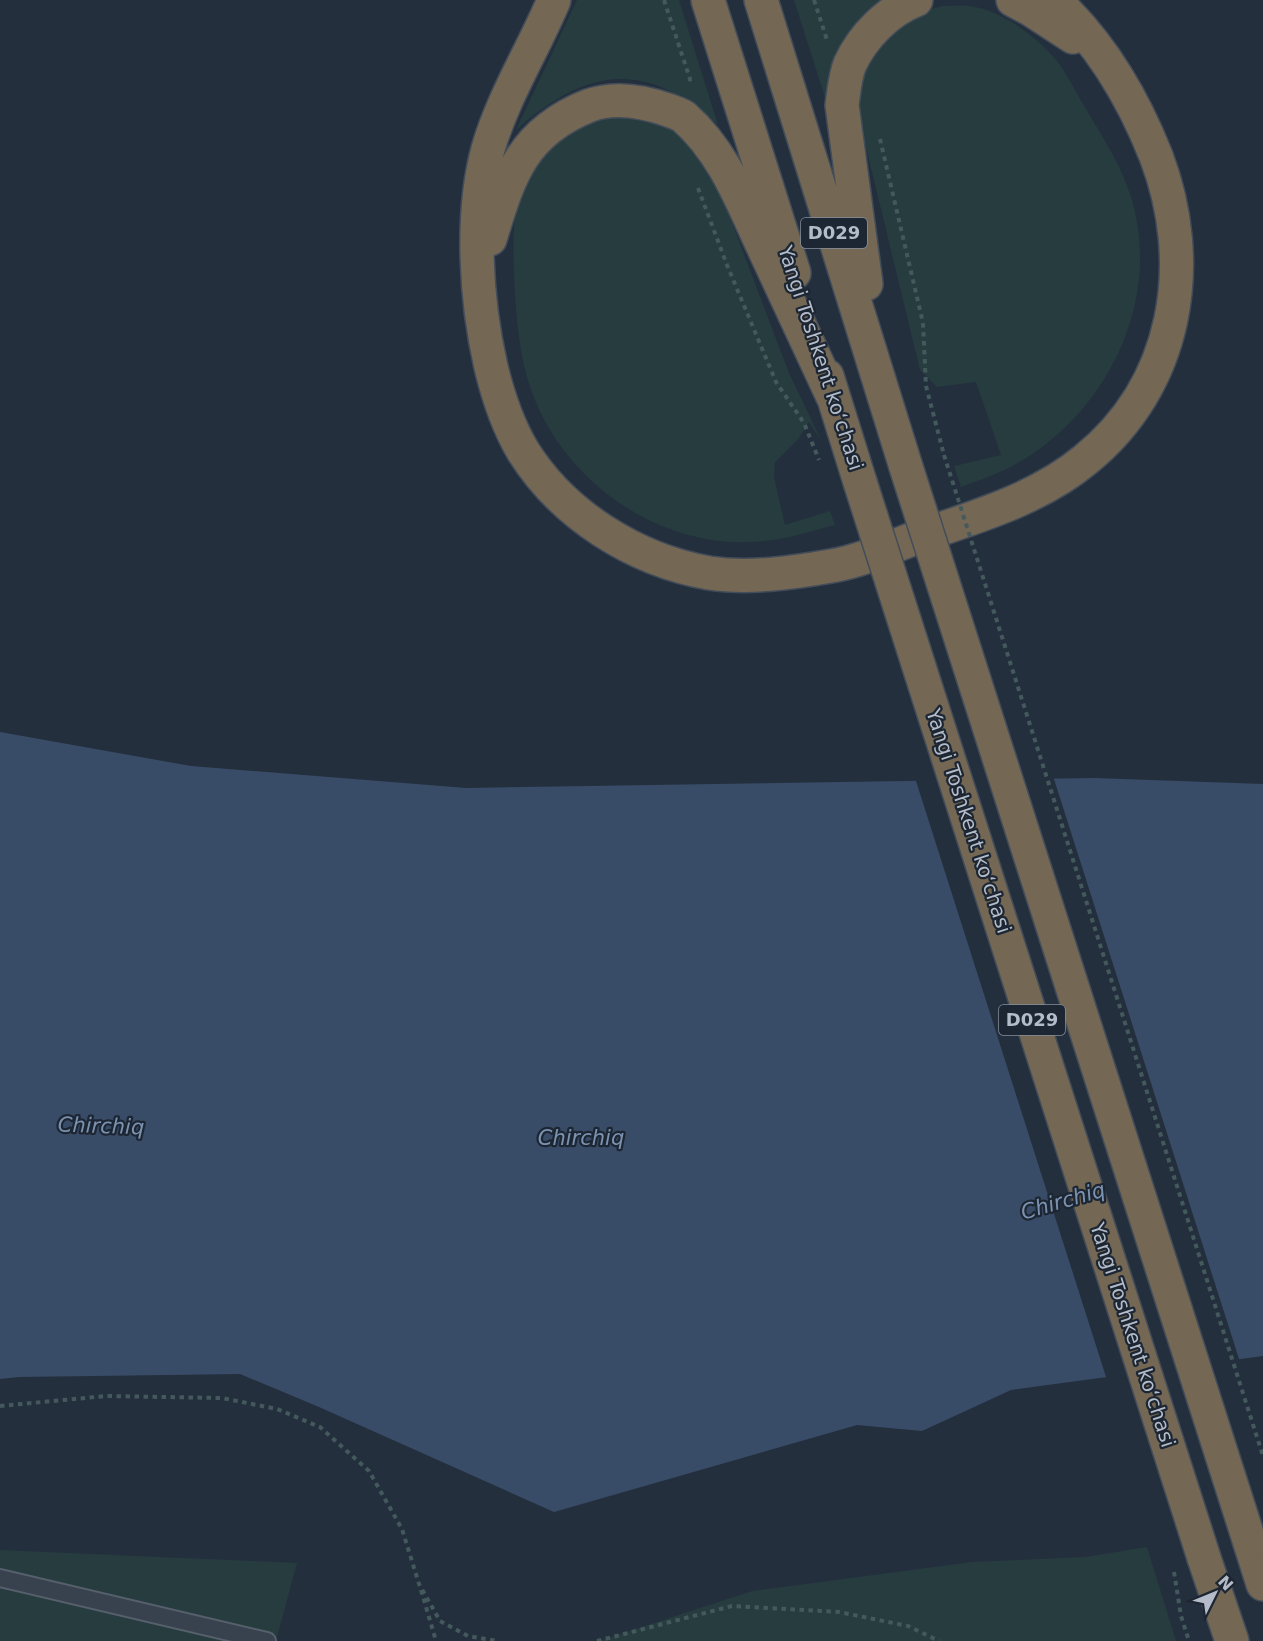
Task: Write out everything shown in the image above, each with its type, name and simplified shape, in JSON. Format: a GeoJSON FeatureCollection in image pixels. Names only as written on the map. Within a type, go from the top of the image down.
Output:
{"type":"FeatureCollection","features":[{"type":"Feature","properties":{"kind":"highway"},"geometry":{"type":"LineString","coordinates":[[554,0],[505,105],[488,150],[481,190],[478,275],[481,312],[495,382],[506,416],[523,450],[545,480],[572,508],[604,531],[636,551],[673,565],[702,571],[754,575],[795,572],[837,565],[992,511],[1056,480],[1084,461],[1108,439],[1135,405],[1154,372],[1167,338],[1174,303],[1177,267],[1176,232],[1160,168],[1149,138],[1121,83],[1072,17],[1054,0]]}},
{"type":"Feature","properties":{"kind":"highway","name":"Yangi Toshkent ko‘chasi"},"geometry":{"type":"LineString","coordinates":[[708,0],[860,482],[1232,1641]]}},
{"type":"Feature","properties":{"kind":"highway","name":"D029"},"geometry":{"type":"LineString","coordinates":[[761,0],[906,467],[1263,1584]]}},
{"type":"Feature","properties":{"kind":"highway"},"geometry":{"type":"LineString","coordinates":[[879,378],[842,105],[849,65],[859,48],[888,16],[916,0]]}},
{"type":"Feature","properties":{"kind":"highway"},"geometry":{"type":"LineString","coordinates":[[1013,0],[1104,58]]}},
{"type":"Feature","properties":{"kind":"highway"},"geometry":{"type":"LineString","coordinates":[[478,275],[511,176],[535,140],[553,124],[573,112],[596,103],[618,100],[660,107],[682,116],[720,158],[833,397]]}},
{"type":"Feature","properties":{"kind":"lane"},"geometry":{"type":"LineString","coordinates":[[0,1578],[267,1641]]}},
{"type":"Feature","properties":{"kind":"path"},"geometry":{"type":"LineString","coordinates":[[664,0],[690,79],[688,90]]}},
{"type":"Feature","properties":{"kind":"path"},"geometry":{"type":"LineString","coordinates":[[814,0],[828,44]]}},
{"type":"Feature","properties":{"kind":"path"},"geometry":{"type":"LineString","coordinates":[[878,130],[923,323],[926,386],[944,455],[1263,1456]]}},
{"type":"Feature","properties":{"kind":"path"},"geometry":{"type":"LineString","coordinates":[[695,179],[727,265],[776,382],[804,423],[819,462]]}},
{"type":"Feature","properties":{"kind":"path"},"geometry":{"type":"LineString","coordinates":[[0,1406],[106,1396],[222,1398],[278,1409],[320,1427],[369,1471],[402,1529],[436,1641]]}},
{"type":"Feature","properties":{"kind":"path"},"geometry":{"type":"LineString","coordinates":[[1174,1568],[1181,1616],[1189,1641]]}},
{"type":"Feature","properties":{"kind":"path"},"geometry":{"type":"LineString","coordinates":[[419,1584],[440,1621],[468,1636],[497,1641]]}},
{"type":"Feature","properties":{"kind":"path"},"geometry":{"type":"LineString","coordinates":[[597,1641],[732,1606],[839,1612],[908,1626],[939,1641]]}},
{"type":"Feature","properties":{"kind":"green space"},"geometry":{"type":"Polygon","coordinates":[[[577,0],[679,0],[718,125],[668,90],[640,81],[620,79],[583,86],[548,105],[516,130],[577,0]]]}},
{"type":"Feature","properties":{"kind":"green space"},"geometry":{"type":"Polygon","coordinates":[[[794,0],[881,0],[852,30],[828,107],[794,0]]]}},
{"type":"Feature","properties":{"kind":"green space"},"geometry":{"type":"Polygon","coordinates":[[[943,6],[970,6],[995,13],[1029,34],[1057,61],[1116,161],[1131,197],[1139,235],[1139,273],[1133,311],[1121,347],[1104,380],[1081,411],[1054,438],[1016,464],[961,487],[954,466],[1001,455],[976,382],[937,387],[920,370],[864,139],[859,100],[867,65],[887,34],[919,12],[943,6]]]}},
{"type":"Feature","properties":{"kind":"green space"},"geometry":{"type":"Polygon","coordinates":[[[620,113],[661,122],[675,129],[700,159],[725,204],[789,373],[822,442],[809,422],[799,438],[775,462],[774,477],[785,525],[830,511],[835,525],[791,537],[764,541],[728,542],[692,536],[658,524],[627,508],[598,486],[572,461],[551,432],[535,400],[525,370],[519,339],[514,261],[517,205],[526,178],[536,162],[569,128],[581,122],[620,113]]]}},
{"type":"Feature","properties":{"kind":"green space"},"geometry":{"type":"Polygon","coordinates":[[[1147,1547],[1176,1641],[599,1641],[752,1591],[972,1562],[1085,1557],[1147,1547]]]}},
{"type":"Feature","properties":{"kind":"green space"},"geometry":{"type":"Polygon","coordinates":[[[0,1550],[297,1563],[276,1641],[0,1641],[0,1550]]]}},
{"type":"Feature","properties":{"kind":"water","name":"Chirchiq"},"geometry":{"type":"Polygon","coordinates":[[[0,732],[191,766],[466,788],[1094,778],[1263,784],[1263,1356],[1011,1390],[922,1431],[857,1425],[554,1512],[240,1374],[0,1379],[0,732]]]}},
{"type":"Feature","properties":{"kind":"pier"},"geometry":{"type":"Polygon","coordinates":[[[1053,776],[1240,1362],[1107,1380],[915,778],[1053,776]]]}}]}
